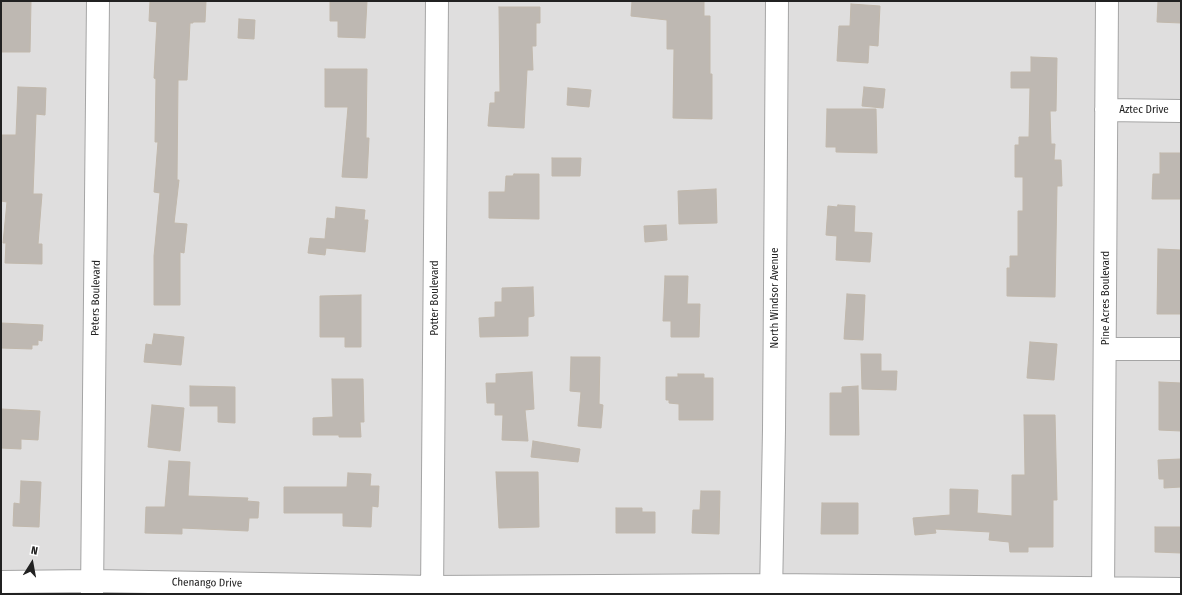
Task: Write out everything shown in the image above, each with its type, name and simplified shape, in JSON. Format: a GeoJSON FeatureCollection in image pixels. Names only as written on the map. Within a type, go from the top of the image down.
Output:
{"type":"FeatureCollection","features":[{"type":"Feature","properties":{"kind":"street","name":"Peters Boulevard"},"geometry":{"type":"LineString","coordinates":[[92,588],[98,1]]}},
{"type":"Feature","properties":{"kind":"street","name":"Potter Boulevard"},"geometry":{"type":"LineString","coordinates":[[432,591],[437,1]]}},
{"type":"Feature","properties":{"kind":"street","name":"North Windsor Avenue"},"geometry":{"type":"LineString","coordinates":[[771,590],[774,430],[777,1]]}},
{"type":"Feature","properties":{"kind":"street","name":"Pine Acres Boulevard"},"geometry":{"type":"LineString","coordinates":[[1103,591],[1106,349],[1107,1]]}},
{"type":"Feature","properties":{"kind":"street","name":"Aztec Drive"},"geometry":{"type":"LineString","coordinates":[[1106,110],[1181,111]]}},
{"type":"Feature","properties":{"kind":"street"},"geometry":{"type":"LineString","coordinates":[[1106,349],[1181,349]]}},
{"type":"Feature","properties":{"kind":"street","name":"Chenango Drive"},"geometry":{"type":"LineString","coordinates":[[1,582],[92,588],[432,591],[1103,591],[1181,589]]}},
{"type":"Feature","properties":{"kind":"shaded area"},"geometry":{"type":"Polygon","coordinates":[[[1,1],[1181,1],[1181,594],[1,594],[1,1]]]}},
{"type":"Feature","properties":{"kind":"building"},"geometry":{"type":"Polygon","coordinates":[[[2,1],[31,1],[30,52],[2,52],[2,1]]]}},
{"type":"Feature","properties":{"kind":"building"},"geometry":{"type":"Polygon","coordinates":[[[150,1],[206,1],[205,22],[190,23],[187,80],[178,80],[177,180],[179,180],[174,223],[187,224],[184,253],[180,252],[180,305],[154,305],[154,256],[160,193],[154,192],[158,142],[155,142],[156,79],[154,78],[157,22],[149,21],[150,1]]]}},
{"type":"Feature","properties":{"kind":"building"},"geometry":{"type":"Polygon","coordinates":[[[330,1],[367,1],[365,38],[338,37],[338,21],[330,21],[330,1]]]}},
{"type":"Feature","properties":{"kind":"building"},"geometry":{"type":"Polygon","coordinates":[[[632,1],[704,1],[704,16],[710,16],[712,119],[673,118],[674,49],[667,49],[667,20],[631,16],[632,1]]]}},
{"type":"Feature","properties":{"kind":"building"},"geometry":{"type":"Polygon","coordinates":[[[1158,1],[1181,2],[1181,23],[1157,22],[1158,1]]]}},
{"type":"Feature","properties":{"kind":"building"},"geometry":{"type":"Polygon","coordinates":[[[851,4],[880,6],[878,46],[869,45],[868,63],[837,61],[839,26],[850,26],[851,4]]]}},
{"type":"Feature","properties":{"kind":"building"},"geometry":{"type":"Polygon","coordinates":[[[499,7],[540,7],[540,23],[536,23],[536,46],[532,46],[533,70],[527,70],[524,128],[488,126],[490,103],[495,103],[495,92],[500,92],[499,7]]]}},
{"type":"Feature","properties":{"kind":"building"},"geometry":{"type":"Polygon","coordinates":[[[239,19],[255,20],[254,39],[238,38],[239,19]]]}},
{"type":"Feature","properties":{"kind":"building"},"geometry":{"type":"Polygon","coordinates":[[[1031,57],[1057,58],[1056,111],[1050,111],[1051,144],[1055,144],[1054,160],[1061,160],[1062,186],[1057,186],[1055,297],[1007,296],[1007,268],[1010,268],[1010,256],[1018,256],[1018,211],[1023,211],[1023,177],[1015,177],[1015,145],[1019,145],[1019,137],[1029,137],[1030,88],[1011,88],[1011,72],[1031,72],[1031,57]]]}},
{"type":"Feature","properties":{"kind":"building"},"geometry":{"type":"Polygon","coordinates":[[[325,69],[367,69],[366,138],[369,138],[367,178],[342,177],[348,107],[325,107],[325,69]]]}},
{"type":"Feature","properties":{"kind":"building"},"geometry":{"type":"Polygon","coordinates":[[[18,87],[46,88],[45,115],[36,114],[33,194],[42,194],[38,244],[42,244],[42,264],[5,263],[6,243],[3,243],[7,202],[1,201],[2,135],[16,135],[18,87]]]}},
{"type":"Feature","properties":{"kind":"building"},"geometry":{"type":"Polygon","coordinates":[[[864,87],[885,89],[883,108],[862,106],[864,87]]]}},
{"type":"Feature","properties":{"kind":"building"},"geometry":{"type":"Polygon","coordinates":[[[568,88],[591,90],[589,107],[567,105],[568,88]]]}},
{"type":"Feature","properties":{"kind":"building"},"geometry":{"type":"Polygon","coordinates":[[[827,109],[876,109],[877,153],[836,152],[836,147],[826,147],[827,109]]]}},
{"type":"Feature","properties":{"kind":"building"},"geometry":{"type":"Polygon","coordinates":[[[1160,153],[1181,153],[1181,199],[1152,199],[1153,174],[1160,174],[1160,153]]]}},
{"type":"Feature","properties":{"kind":"building"},"geometry":{"type":"Polygon","coordinates":[[[552,158],[581,158],[580,176],[552,176],[552,158]]]}},
{"type":"Feature","properties":{"kind":"building"},"geometry":{"type":"Polygon","coordinates":[[[514,174],[539,174],[539,219],[489,218],[489,192],[505,192],[506,176],[513,176],[514,174]]]}},
{"type":"Feature","properties":{"kind":"building"},"geometry":{"type":"Polygon","coordinates":[[[716,189],[717,223],[679,224],[678,191],[716,189]]]}},
{"type":"Feature","properties":{"kind":"building"},"geometry":{"type":"Polygon","coordinates":[[[838,205],[855,206],[854,232],[872,233],[870,262],[836,260],[837,236],[826,235],[828,206],[837,207],[838,205]]]}},
{"type":"Feature","properties":{"kind":"building"},"geometry":{"type":"Polygon","coordinates":[[[336,207],[365,210],[364,220],[368,220],[365,252],[326,248],[325,255],[308,253],[310,238],[325,239],[327,218],[335,219],[336,207]]]}},
{"type":"Feature","properties":{"kind":"building"},"geometry":{"type":"Polygon","coordinates":[[[666,225],[667,240],[645,242],[644,226],[666,225]]]}},
{"type":"Feature","properties":{"kind":"building"},"geometry":{"type":"Polygon","coordinates":[[[1158,249],[1181,250],[1181,314],[1157,314],[1158,249]]]}},
{"type":"Feature","properties":{"kind":"building"},"geometry":{"type":"Polygon","coordinates":[[[665,276],[688,276],[687,304],[700,304],[699,337],[671,337],[671,321],[663,321],[665,276]]]}},
{"type":"Feature","properties":{"kind":"building"},"geometry":{"type":"Polygon","coordinates":[[[533,287],[534,316],[528,317],[528,336],[480,337],[479,318],[495,317],[495,302],[502,302],[502,288],[533,287]]]}},
{"type":"Feature","properties":{"kind":"building"},"geometry":{"type":"Polygon","coordinates":[[[847,294],[865,295],[863,340],[844,339],[847,294]]]}},
{"type":"Feature","properties":{"kind":"building"},"geometry":{"type":"Polygon","coordinates":[[[361,295],[361,347],[345,347],[345,337],[320,337],[320,296],[361,295]]]}},
{"type":"Feature","properties":{"kind":"building"},"geometry":{"type":"Polygon","coordinates":[[[1,323],[43,325],[42,341],[38,340],[38,345],[32,345],[32,349],[1,348],[1,323]]]}},
{"type":"Feature","properties":{"kind":"building"},"geometry":{"type":"Polygon","coordinates":[[[154,334],[184,337],[181,365],[144,362],[146,344],[152,345],[154,334]]]}},
{"type":"Feature","properties":{"kind":"building"},"geometry":{"type":"Polygon","coordinates":[[[1030,342],[1057,344],[1054,380],[1027,378],[1030,342]]]}},
{"type":"Feature","properties":{"kind":"building"},"geometry":{"type":"Polygon","coordinates":[[[861,354],[881,354],[881,371],[897,371],[896,390],[862,389],[861,354]]]}},
{"type":"Feature","properties":{"kind":"building"},"geometry":{"type":"Polygon","coordinates":[[[571,357],[600,357],[599,404],[603,405],[601,428],[578,426],[581,392],[570,391],[571,357]]]}},
{"type":"Feature","properties":{"kind":"building"},"geometry":{"type":"Polygon","coordinates":[[[532,372],[534,409],[525,410],[528,441],[502,440],[503,415],[495,415],[495,403],[487,403],[486,383],[496,383],[496,374],[532,372]]]}},
{"type":"Feature","properties":{"kind":"building"},"geometry":{"type":"Polygon","coordinates":[[[678,374],[704,374],[704,378],[713,378],[713,420],[679,420],[679,404],[669,403],[669,400],[666,400],[666,377],[678,377],[678,374]]]}},
{"type":"Feature","properties":{"kind":"building"},"geometry":{"type":"Polygon","coordinates":[[[332,379],[363,379],[364,422],[360,422],[361,437],[313,435],[313,418],[333,417],[332,379]]]}},
{"type":"Feature","properties":{"kind":"building"},"geometry":{"type":"Polygon","coordinates":[[[1159,382],[1181,383],[1181,431],[1159,430],[1159,382]]]}},
{"type":"Feature","properties":{"kind":"building"},"geometry":{"type":"Polygon","coordinates":[[[190,386],[235,387],[235,423],[218,422],[218,406],[190,406],[190,386]]]}},
{"type":"Feature","properties":{"kind":"building"},"geometry":{"type":"Polygon","coordinates":[[[858,386],[859,435],[830,435],[830,393],[842,393],[842,387],[858,386]]]}},
{"type":"Feature","properties":{"kind":"building"},"geometry":{"type":"Polygon","coordinates":[[[152,405],[184,408],[180,451],[148,447],[152,405]]]}},
{"type":"Feature","properties":{"kind":"building"},"geometry":{"type":"Polygon","coordinates":[[[1,409],[40,411],[38,440],[21,439],[21,449],[1,448],[1,409]]]}},
{"type":"Feature","properties":{"kind":"building"},"geometry":{"type":"Polygon","coordinates":[[[1024,415],[1055,415],[1057,500],[1053,500],[1053,547],[1028,547],[1028,552],[1010,552],[1009,542],[989,540],[990,532],[935,529],[936,533],[915,535],[913,518],[950,515],[950,489],[978,490],[977,513],[1012,516],[1012,475],[1025,475],[1024,415]]]}},
{"type":"Feature","properties":{"kind":"building"},"geometry":{"type":"Polygon","coordinates":[[[533,441],[580,449],[578,462],[531,457],[533,441]]]}},
{"type":"Feature","properties":{"kind":"building"},"geometry":{"type":"Polygon","coordinates":[[[1181,459],[1181,487],[1164,488],[1164,479],[1159,479],[1158,460],[1181,459]]]}},
{"type":"Feature","properties":{"kind":"building"},"geometry":{"type":"Polygon","coordinates":[[[169,461],[190,462],[188,496],[248,498],[247,501],[259,502],[258,518],[249,518],[248,531],[182,528],[182,534],[145,533],[146,507],[165,507],[169,461]]]}},
{"type":"Feature","properties":{"kind":"building"},"geometry":{"type":"Polygon","coordinates":[[[496,472],[538,472],[539,527],[499,528],[496,472]]]}},
{"type":"Feature","properties":{"kind":"building"},"geometry":{"type":"Polygon","coordinates":[[[348,473],[371,474],[370,486],[379,486],[378,507],[372,506],[371,527],[343,526],[343,513],[284,513],[284,487],[347,487],[348,473]]]}},
{"type":"Feature","properties":{"kind":"building"},"geometry":{"type":"Polygon","coordinates":[[[21,481],[41,482],[39,527],[13,526],[14,503],[20,504],[21,481]]]}},
{"type":"Feature","properties":{"kind":"building"},"geometry":{"type":"Polygon","coordinates":[[[701,491],[720,491],[719,534],[692,533],[693,510],[700,510],[701,491]]]}},
{"type":"Feature","properties":{"kind":"building"},"geometry":{"type":"Polygon","coordinates":[[[822,503],[858,503],[858,534],[821,534],[822,503]]]}},
{"type":"Feature","properties":{"kind":"building"},"geometry":{"type":"Polygon","coordinates":[[[616,508],[642,508],[642,512],[655,512],[655,533],[616,533],[616,508]]]}},
{"type":"Feature","properties":{"kind":"building"},"geometry":{"type":"Polygon","coordinates":[[[1155,527],[1181,527],[1181,553],[1155,552],[1155,527]]]}}]}
